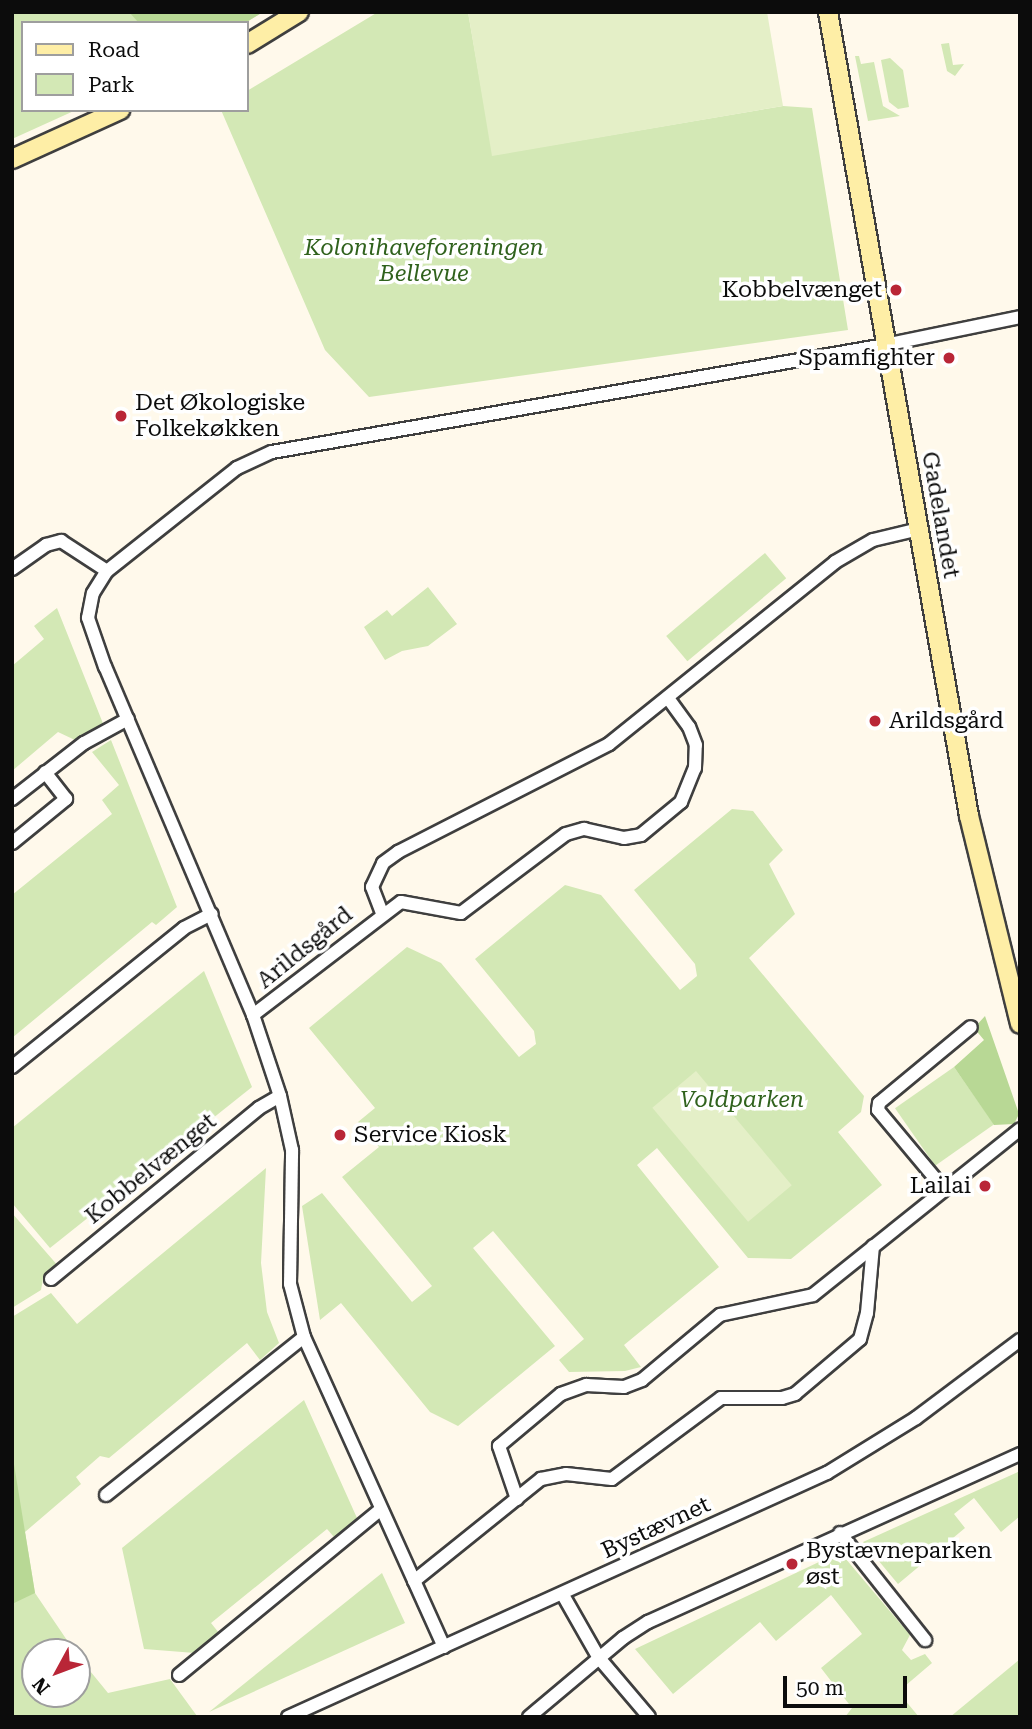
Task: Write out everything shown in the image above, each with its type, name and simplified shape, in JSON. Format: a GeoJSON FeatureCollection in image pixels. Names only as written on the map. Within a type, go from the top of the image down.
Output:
{"type":"FeatureCollection","features":[{"type":"Feature","properties":{"kind":"street"},"geometry":{"type":"LineString","coordinates":[[248,43],[299,12]]}},
{"type":"Feature","properties":{"kind":"street","name":"Gadelandet"},"geometry":{"type":"LineString","coordinates":[[828,12],[969,816],[1020,1024]]}},
{"type":"Feature","properties":{"kind":"street"},"geometry":{"type":"LineString","coordinates":[[12,159],[116,112]]}},
{"type":"Feature","properties":{"kind":"street"},"geometry":{"type":"LineString","coordinates":[[444,1647],[303,1337],[290,1284],[292,1150],[280,1096],[253,1015],[88,618],[93,593],[107,571],[237,468],[272,452],[886,345],[1020,317]]}},
{"type":"Feature","properties":{"kind":"street","name":"Arildsgård"},"geometry":{"type":"LineString","coordinates":[[382,913],[372,887],[376,873],[390,857],[609,744],[669,699],[835,562],[873,540],[919,529]]}},
{"type":"Feature","properties":{"kind":"street"},"geometry":{"type":"LineString","coordinates":[[12,569],[46,545],[61,541],[107,571]]}},
{"type":"Feature","properties":{"kind":"street","name":"Arildsgård"},"geometry":{"type":"LineString","coordinates":[[253,1015],[382,913],[401,902],[415,901],[447,914],[461,914],[566,834],[584,829],[624,838],[641,835],[681,802],[695,768],[696,745],[689,727],[669,699]]}},
{"type":"Feature","properties":{"kind":"street"},"geometry":{"type":"LineString","coordinates":[[12,799],[45,772],[128,719]]}},
{"type":"Feature","properties":{"kind":"street"},"geometry":{"type":"LineString","coordinates":[[12,843],[66,799],[45,772]]}},
{"type":"Feature","properties":{"kind":"street"},"geometry":{"type":"LineString","coordinates":[[12,1068],[184,928],[212,914]]}},
{"type":"Feature","properties":{"kind":"street"},"geometry":{"type":"LineString","coordinates":[[944,1189],[878,1110],[879,1103],[971,1027]]}},
{"type":"Feature","properties":{"kind":"street","name":"Kobbelvænget"},"geometry":{"type":"LineString","coordinates":[[51,1279],[259,1108],[280,1096]]}},
{"type":"Feature","properties":{"kind":"street"},"geometry":{"type":"LineString","coordinates":[[517,1499],[499,1446],[561,1394],[586,1385],[624,1387],[642,1380],[720,1315],[738,1308],[802,1300],[1020,1129]]}},
{"type":"Feature","properties":{"kind":"street"},"geometry":{"type":"LineString","coordinates":[[414,1581],[517,1499],[552,1475],[612,1479],[622,1475],[721,1398],[782,1398],[795,1394],[860,1339],[867,1313],[873,1246]]}},
{"type":"Feature","properties":{"kind":"street"},"geometry":{"type":"LineString","coordinates":[[106,1495],[303,1337]]}},
{"type":"Feature","properties":{"kind":"street","name":"Bystævnet"},"geometry":{"type":"LineString","coordinates":[[288,1717],[563,1595],[827,1473],[916,1418],[1020,1340]]}},
{"type":"Feature","properties":{"kind":"street"},"geometry":{"type":"LineString","coordinates":[[529,1717],[599,1658],[648,1622],[1020,1454]]}},
{"type":"Feature","properties":{"kind":"street"},"geometry":{"type":"LineString","coordinates":[[179,1675],[382,1509]]}},
{"type":"Feature","properties":{"kind":"street"},"geometry":{"type":"LineString","coordinates":[[840,1533],[925,1640]]}},
{"type":"Feature","properties":{"kind":"street"},"geometry":{"type":"LineString","coordinates":[[563,1595],[599,1658],[649,1717]]}},
{"type":"Feature","properties":{"kind":"green space"},"geometry":{"type":"Polygon","coordinates":[[[12,12],[263,12],[248,21],[21,21],[21,112],[72,112],[12,139],[12,12]]]}},
{"type":"Feature","properties":{"kind":"green space"},"geometry":{"type":"Polygon","coordinates":[[[129,12],[263,12],[248,21],[137,21],[129,12]]]}},
{"type":"Feature","properties":{"kind":"green space","name":"Kolonihaveforeningen Bellevue"},"geometry":{"type":"Polygon","coordinates":[[[378,12],[468,12],[493,155],[783,106],[812,108],[848,330],[369,397],[325,350],[222,112],[248,112],[248,90],[378,12]]]}},
{"type":"Feature","properties":{"kind":"green space"},"geometry":{"type":"Polygon","coordinates":[[[468,12],[767,12],[783,106],[492,156],[468,12]]]}},
{"type":"Feature","properties":{"kind":"green space"},"geometry":{"type":"Polygon","coordinates":[[[949,43],[953,65],[964,64],[955,76],[947,71],[941,44],[949,43]]]}},
{"type":"Feature","properties":{"kind":"green space"},"geometry":{"type":"Polygon","coordinates":[[[855,56],[859,56],[861,64],[874,62],[883,106],[900,116],[868,121],[855,56]]]}},
{"type":"Feature","properties":{"kind":"green space"},"geometry":{"type":"Polygon","coordinates":[[[890,58],[903,70],[909,107],[898,109],[889,102],[881,60],[890,58]]]}},
{"type":"Feature","properties":{"kind":"green space"},"geometry":{"type":"Polygon","coordinates":[[[765,553],[786,578],[687,661],[666,636],[765,553]]]}},
{"type":"Feature","properties":{"kind":"green space"},"geometry":{"type":"Polygon","coordinates":[[[428,587],[457,624],[428,646],[402,651],[385,660],[364,627],[387,610],[392,616],[428,587]]]}},
{"type":"Feature","properties":{"kind":"green space"},"geometry":{"type":"Polygon","coordinates":[[[57,608],[104,726],[77,741],[58,732],[12,771],[12,666],[44,639],[34,626],[57,608]]]}},
{"type":"Feature","properties":{"kind":"green space"},"geometry":{"type":"Polygon","coordinates":[[[111,740],[177,907],[156,925],[152,922],[12,1038],[12,895],[112,814],[102,800],[119,785],[92,752],[111,740]]]}},
{"type":"Feature","properties":{"kind":"green space","name":"Voldparken"},"geometry":{"type":"Polygon","coordinates":[[[732,809],[753,811],[783,850],[769,864],[795,914],[749,958],[864,1096],[861,1112],[838,1132],[882,1185],[791,1259],[748,1258],[657,1148],[637,1165],[719,1267],[624,1345],[641,1367],[625,1371],[569,1372],[559,1360],[584,1339],[493,1231],[473,1248],[555,1346],[458,1426],[430,1412],[341,1303],[320,1320],[302,1206],[322,1193],[412,1302],[432,1286],[342,1177],[379,1147],[358,1122],[375,1108],[309,1028],[407,947],[441,963],[519,1057],[536,1044],[534,1031],[475,959],[565,885],[601,895],[680,990],[697,976],[695,964],[634,890],[732,809]]]}},
{"type":"Feature","properties":{"kind":"green space"},"geometry":{"type":"Polygon","coordinates":[[[204,971],[252,1087],[50,1248],[12,1203],[12,1128],[204,971]]]}},
{"type":"Feature","properties":{"kind":"green space"},"geometry":{"type":"Polygon","coordinates":[[[985,1016],[1019,1114],[1014,1124],[994,1125],[954,1067],[984,1040],[974,1028],[985,1016]]]}},
{"type":"Feature","properties":{"kind":"green space"},"geometry":{"type":"Polygon","coordinates":[[[954,1067],[994,1124],[935,1166],[895,1108],[954,1067]]]}},
{"type":"Feature","properties":{"kind":"green space"},"geometry":{"type":"Polygon","coordinates":[[[696,1071],[792,1185],[748,1222],[652,1108],[696,1071]]]}},
{"type":"Feature","properties":{"kind":"green space"},"geometry":{"type":"Polygon","coordinates":[[[266,1168],[261,1263],[267,1312],[279,1343],[260,1360],[247,1343],[109,1458],[100,1456],[76,1477],[81,1484],[25,1532],[35,1593],[66,1638],[21,1638],[21,1708],[91,1708],[91,1672],[108,1693],[170,1679],[197,1716],[12,1717],[12,1317],[51,1293],[77,1324],[266,1168]]]}},
{"type":"Feature","properties":{"kind":"green space"},"geometry":{"type":"Polygon","coordinates":[[[12,1213],[59,1267],[43,1279],[41,1290],[12,1308],[12,1213]]]}},
{"type":"Feature","properties":{"kind":"green space"},"geometry":{"type":"Polygon","coordinates":[[[304,1400],[357,1518],[334,1537],[327,1529],[211,1623],[219,1633],[195,1653],[144,1649],[122,1548],[304,1400]]]}},
{"type":"Feature","properties":{"kind":"green space"},"geometry":{"type":"Polygon","coordinates":[[[12,1452],[35,1593],[12,1604],[12,1452]]]}},
{"type":"Feature","properties":{"kind":"green space"},"geometry":{"type":"Polygon","coordinates":[[[1020,1471],[1020,1516],[1001,1532],[974,1498],[954,1514],[965,1528],[898,1584],[863,1542],[1020,1471]]]}},
{"type":"Feature","properties":{"kind":"green space"},"geometry":{"type":"Polygon","coordinates":[[[840,1552],[910,1635],[902,1650],[911,1660],[925,1654],[932,1663],[905,1686],[904,1699],[919,1717],[845,1717],[852,1708],[821,1668],[862,1634],[831,1595],[776,1641],[760,1622],[673,1694],[635,1649],[840,1552]]]}},
{"type":"Feature","properties":{"kind":"green space"},"geometry":{"type":"Polygon","coordinates":[[[382,1573],[405,1623],[209,1712],[382,1573]]]}},
{"type":"Feature","properties":{"kind":"green space"},"geometry":{"type":"Polygon","coordinates":[[[1020,1659],[1020,1717],[950,1717],[1020,1659]]]}},
{"type":"Feature","properties":{"kind":"place","name":"Kobbelvænget"},"geometry":{"type":"Point","coordinates":[896,290]}},
{"type":"Feature","properties":{"kind":"place","name":"Spamfighter"},"geometry":{"type":"Point","coordinates":[949,358]}},
{"type":"Feature","properties":{"kind":"place","name":"Det Økologiske Folkekøkken"},"geometry":{"type":"Point","coordinates":[121,416]}},
{"type":"Feature","properties":{"kind":"place","name":"Arildsgård"},"geometry":{"type":"Point","coordinates":[875,721]}},
{"type":"Feature","properties":{"kind":"place","name":"Service Kiosk"},"geometry":{"type":"Point","coordinates":[340,1135]}},
{"type":"Feature","properties":{"kind":"place","name":"Lailai"},"geometry":{"type":"Point","coordinates":[985,1186]}},
{"type":"Feature","properties":{"kind":"place","name":"Bystævneparken øst"},"geometry":{"type":"Point","coordinates":[792,1564]}}]}
